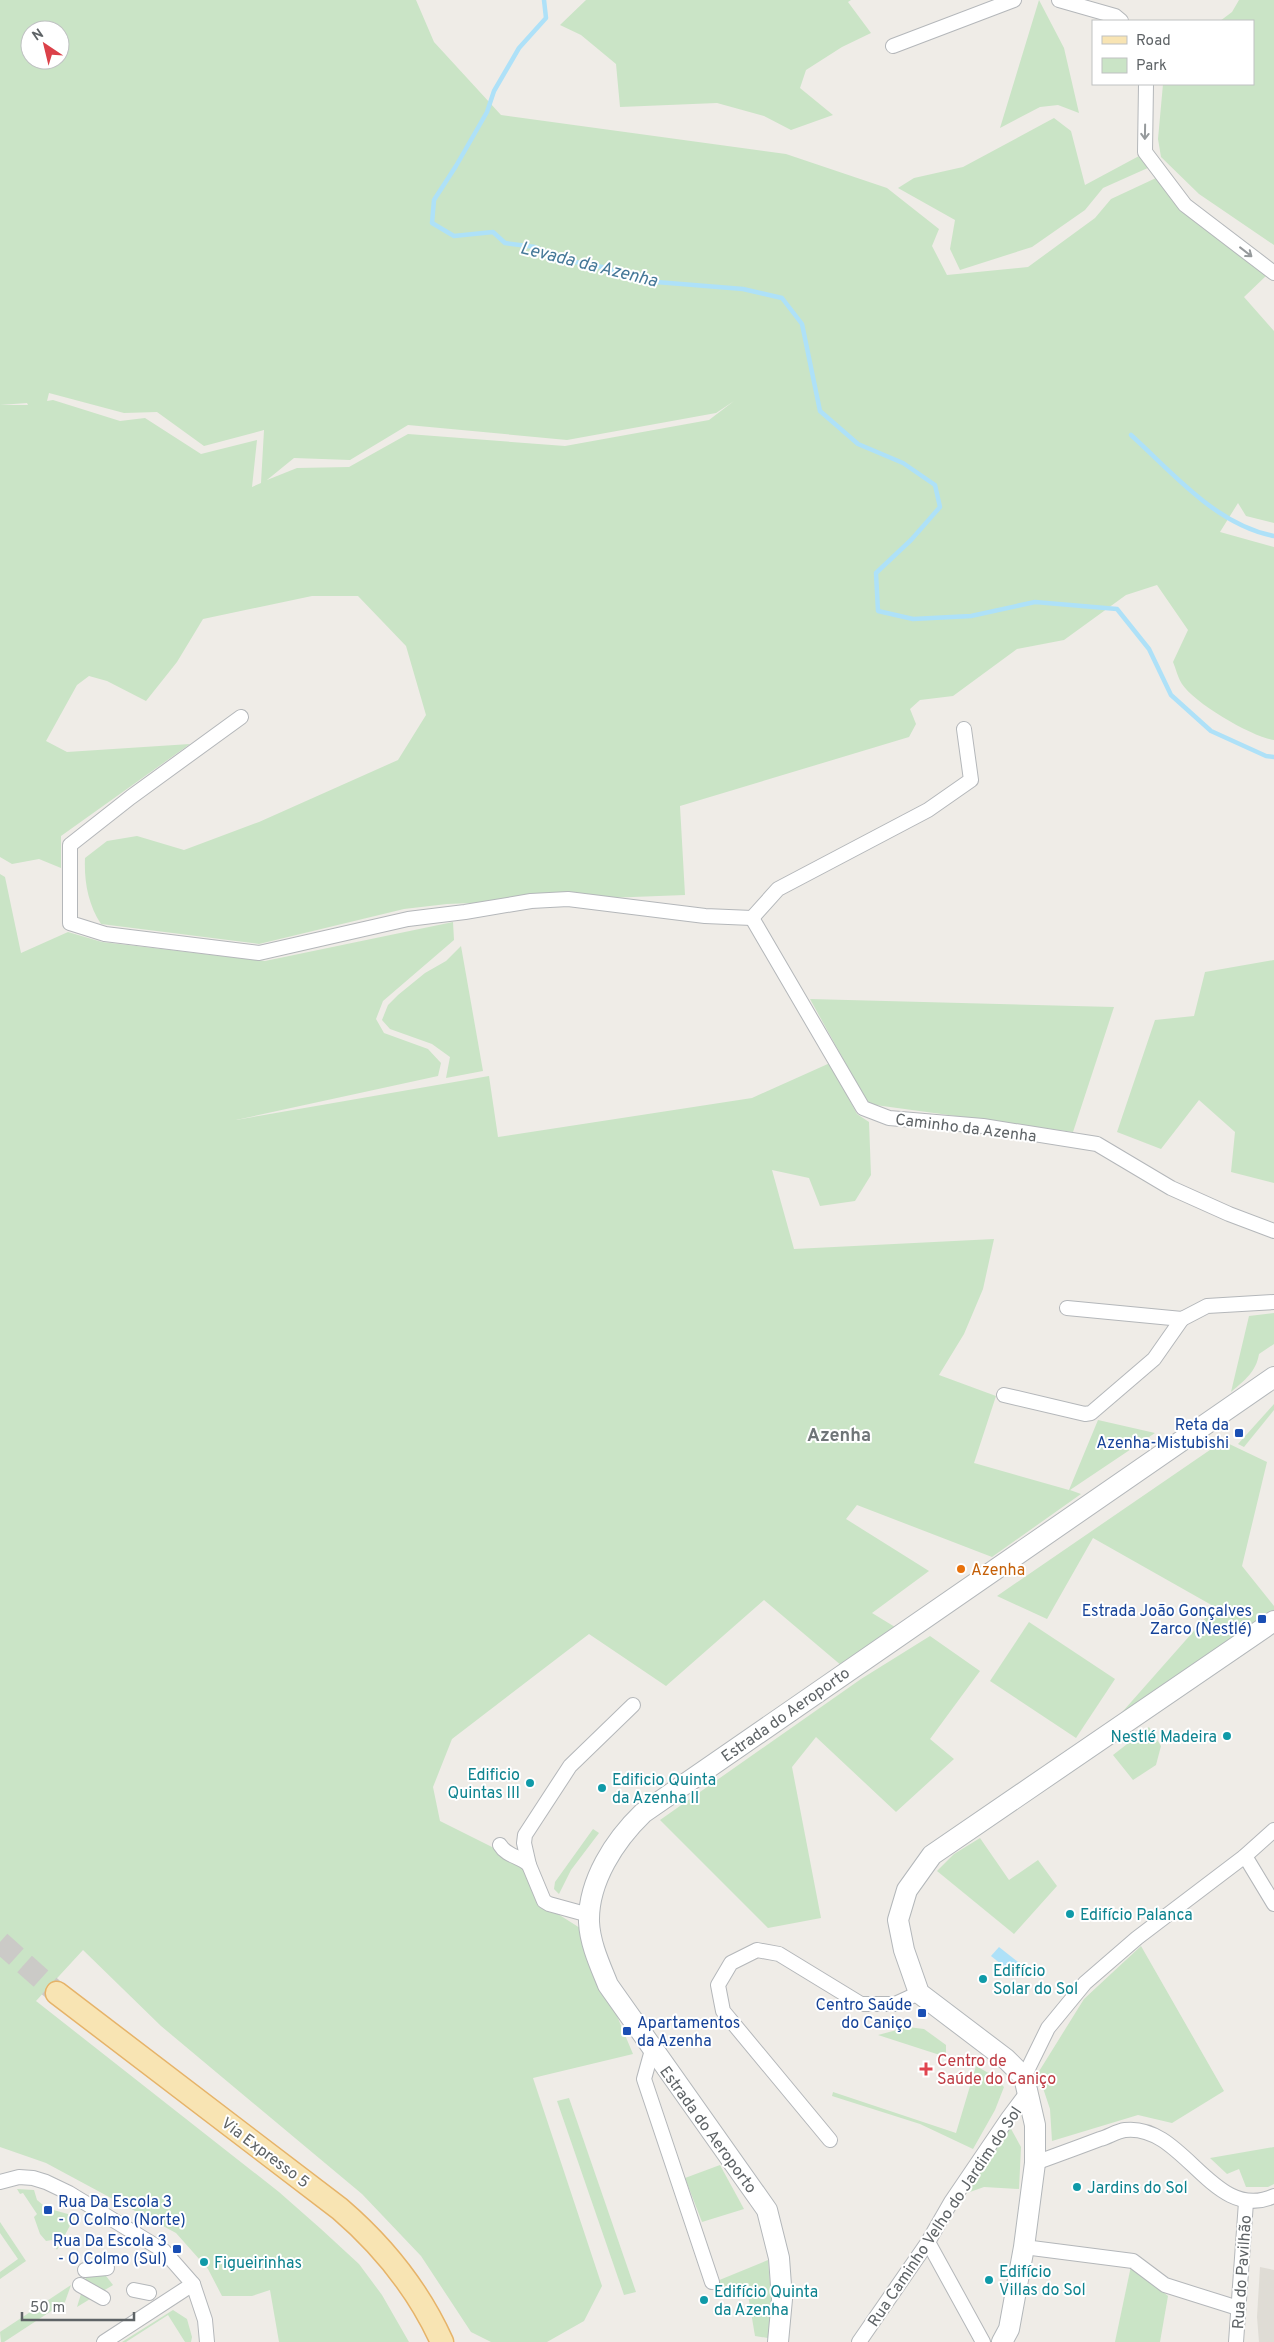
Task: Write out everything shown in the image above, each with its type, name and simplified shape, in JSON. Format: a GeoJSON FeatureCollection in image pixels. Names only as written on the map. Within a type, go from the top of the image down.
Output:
{"type":"FeatureCollection","features":[{"type":"Feature","properties":{"kind":"main road","name":"Estrada do Aeroporto"},"geometry":{"type":"LineString","coordinates":[[778,2342],[782,2299],[779,2258],[767,2210],[652,2050],[608,1985],[596,1957],[589,1915],[599,1874],[625,1830],[643,1813],[1274,1377]]}},
{"type":"Feature","properties":{"kind":"main road"},"geometry":{"type":"LineString","coordinates":[[1002,2342],[1009,2329],[1024,2248],[1035,2163],[1035,2125],[1026,2083],[1006,2059],[919,1993],[904,1950],[898,1920],[907,1890],[932,1856],[1274,1621]]}},
{"type":"Feature","properties":{"kind":"main road","name":"Via Expresso 5"},"geometry":{"type":"LineString","coordinates":[[57,1993],[340,2208],[361,2227],[380,2247],[412,2287],[442,2342]]}},
{"type":"Feature","properties":{"kind":"street"},"geometry":{"type":"LineString","coordinates":[[893,46],[1014,0]]}},
{"type":"Feature","properties":{"kind":"street"},"geometry":{"type":"LineString","coordinates":[[1060,0],[1116,16],[1120,20]]}},
{"type":"Feature","properties":{"kind":"street"},"geometry":{"type":"LineString","coordinates":[[1146,85],[1145,152],[1185,205],[1274,273]]}},
{"type":"Feature","properties":{"kind":"street"},"geometry":{"type":"LineString","coordinates":[[241,717],[131,797],[70,845],[70,923],[105,934],[260,953],[408,919],[531,901],[568,899],[705,916],[752,918],[778,889],[928,810],[971,780],[964,729]]}},
{"type":"Feature","properties":{"kind":"street","name":"Caminho da Azenha"},"geometry":{"type":"LineString","coordinates":[[752,918],[863,1108],[889,1118],[983,1126],[1097,1144],[1171,1188],[1229,1214],[1274,1231]]}},
{"type":"Feature","properties":{"kind":"street"},"geometry":{"type":"LineString","coordinates":[[1004,1395],[1085,1414],[1091,1413],[1154,1359],[1182,1319],[1207,1306],[1274,1302]]}},
{"type":"Feature","properties":{"kind":"street"},"geometry":{"type":"LineString","coordinates":[[1067,1308],[1182,1319]]}},
{"type":"Feature","properties":{"kind":"street"},"geometry":{"type":"LineString","coordinates":[[589,1915],[544,1901],[529,1865],[524,1843],[525,1835],[570,1766],[633,1705]]}},
{"type":"Feature","properties":{"kind":"street","name":"Rua Caminho Velho do Jardim do Sol"},"geometry":{"type":"LineString","coordinates":[[859,2342],[928,2242],[1026,2083],[1048,2028],[1085,1983],[1137,1938],[1245,1856],[1274,1830]]}},
{"type":"Feature","properties":{"kind":"street"},"geometry":{"type":"LineString","coordinates":[[500,1846],[505,1852],[525,1861],[529,1865]]}},
{"type":"Feature","properties":{"kind":"street"},"geometry":{"type":"LineString","coordinates":[[1245,1856],[1274,1904]]}},
{"type":"Feature","properties":{"kind":"street"},"geometry":{"type":"LineString","coordinates":[[830,2140],[723,2011],[718,1985],[732,1963],[757,1950],[779,1954],[861,2004],[895,2004],[919,1993]]}},
{"type":"Feature","properties":{"kind":"street"},"geometry":{"type":"LineString","coordinates":[[652,2050],[644,2079],[712,2282]]}},
{"type":"Feature","properties":{"kind":"street"},"geometry":{"type":"LineString","coordinates":[[1035,2163],[1126,2130],[1148,2132],[1169,2145],[1225,2193],[1246,2202],[1274,2196]]}},
{"type":"Feature","properties":{"kind":"street"},"geometry":{"type":"LineString","coordinates":[[0,2182],[19,2177],[33,2178],[69,2192],[164,2251],[193,2284],[205,2320],[206,2342]]}},
{"type":"Feature","properties":{"kind":"street","name":"Rua do Pavilhão"},"geometry":{"type":"LineString","coordinates":[[1236,2342],[1246,2202]]}},
{"type":"Feature","properties":{"kind":"street"},"geometry":{"type":"LineString","coordinates":[[928,2242],[983,2342]]}},
{"type":"Feature","properties":{"kind":"street"},"geometry":{"type":"LineString","coordinates":[[1024,2248],[1133,2261],[1166,2285],[1238,2308]]}},
{"type":"Feature","properties":{"kind":"street"},"geometry":{"type":"LineString","coordinates":[[85,2270],[107,2268]]}},
{"type":"Feature","properties":{"kind":"street"},"geometry":{"type":"LineString","coordinates":[[105,2342],[193,2284]]}},
{"type":"Feature","properties":{"kind":"street"},"geometry":{"type":"LineString","coordinates":[[80,2285],[103,2298]]}},
{"type":"Feature","properties":{"kind":"street"},"geometry":{"type":"LineString","coordinates":[[134,2290],[149,2293]]}},
{"type":"Feature","properties":{"kind":"shaded area"},"geometry":{"type":"Polygon","coordinates":[[[1260,2267],[1274,2270],[1274,2342],[1259,2342],[1257,2317],[1260,2267]]]}},
{"type":"Feature","properties":{"kind":"green space"},"geometry":{"type":"Polygon","coordinates":[[[0,0],[416,0],[434,42],[501,115],[786,154],[887,188],[939,229],[932,246],[947,275],[1028,267],[1095,218],[1111,199],[1156,178],[1180,210],[1267,275],[1244,297],[1274,331],[1274,523],[1246,516],[1238,503],[1220,532],[1274,547],[1274,740],[1264,738],[1238,726],[1188,692],[1178,676],[1173,662],[1188,630],[1157,585],[1126,595],[1064,640],[1017,649],[953,696],[920,700],[910,709],[916,724],[909,737],[680,806],[685,895],[447,904],[404,909],[259,944],[101,924],[88,892],[85,858],[107,841],[137,836],[184,850],[259,822],[398,760],[426,715],[406,646],[358,596],[312,596],[203,619],[177,662],[146,701],[107,681],[89,676],[77,685],[46,741],[67,752],[190,744],[61,836],[61,868],[39,859],[12,864],[0,857],[0,0]],[[49,393],[47,401],[53,400],[120,421],[145,418],[201,454],[257,440],[252,487],[261,483],[264,430],[204,446],[157,412],[124,413],[49,393]],[[734,401],[716,413],[567,440],[408,425],[350,460],[294,458],[267,480],[297,468],[349,467],[408,434],[565,446],[709,420],[734,401]],[[27,403],[0,405],[28,405],[27,403]]]}},
{"type":"Feature","properties":{"kind":"green space"},"geometry":{"type":"Polygon","coordinates":[[[586,0],[851,0],[848,2],[871,33],[842,47],[806,70],[800,88],[833,115],[791,130],[764,116],[717,103],[620,107],[616,64],[581,35],[560,25],[586,0]]]}},
{"type":"Feature","properties":{"kind":"green space"},"geometry":{"type":"Polygon","coordinates":[[[1039,0],[1064,48],[1079,113],[1058,105],[1040,107],[1000,128],[1039,0]]]}},
{"type":"Feature","properties":{"kind":"green space"},"geometry":{"type":"Polygon","coordinates":[[[1239,0],[1274,0],[1274,245],[1199,194],[1161,157],[1158,139],[1163,85],[1254,85],[1254,20],[1221,20],[1232,12],[1239,0]]]}},
{"type":"Feature","properties":{"kind":"green space"},"geometry":{"type":"Polygon","coordinates":[[[1054,118],[1071,131],[1085,185],[1139,156],[1150,167],[1103,188],[1085,210],[1032,247],[960,270],[950,249],[955,220],[898,188],[914,178],[963,167],[1054,118]]]}},
{"type":"Feature","properties":{"kind":"green space"},"geometry":{"type":"Polygon","coordinates":[[[0,874],[5,877],[21,953],[68,932],[102,942],[265,961],[453,922],[454,940],[383,1001],[376,1019],[384,1033],[428,1049],[441,1063],[438,1076],[236,1120],[489,1076],[498,1137],[752,1098],[830,1063],[857,1114],[869,1122],[871,1175],[855,1201],[820,1206],[809,1178],[772,1170],[794,1249],[994,1239],[983,1289],[964,1334],[939,1375],[996,1396],[974,1463],[1069,1490],[1098,1420],[1155,1433],[1070,1490],[1081,1494],[992,1557],[857,1505],[846,1519],[929,1571],[872,1613],[895,1627],[842,1666],[764,1600],[666,1686],[589,1634],[452,1739],[433,1787],[440,1821],[532,1867],[550,1909],[580,1928],[633,2054],[533,2078],[602,2286],[584,2321],[547,2342],[491,2342],[471,2332],[421,2256],[362,2194],[161,2026],[83,1950],[36,2001],[279,2192],[321,2229],[359,2264],[382,2295],[409,2342],[279,2342],[270,2290],[252,2296],[222,2296],[208,2269],[176,2233],[46,2163],[0,2147],[0,874]]]}},
{"type":"Feature","properties":{"kind":"green space"},"geometry":{"type":"Polygon","coordinates":[[[461,946],[483,1071],[446,1078],[450,1057],[432,1044],[390,1029],[382,1020],[388,1005],[398,995],[425,973],[446,961],[461,946]]]}},
{"type":"Feature","properties":{"kind":"green space"},"geometry":{"type":"Polygon","coordinates":[[[1274,960],[1274,1183],[1231,1172],[1235,1132],[1199,1100],[1161,1149],[1117,1132],[1155,1020],[1194,1016],[1205,972],[1274,960]]]}},
{"type":"Feature","properties":{"kind":"green space"},"geometry":{"type":"Polygon","coordinates":[[[810,999],[1114,1007],[1073,1132],[868,1104],[810,999]]]}},
{"type":"Feature","properties":{"kind":"green space"},"geometry":{"type":"Polygon","coordinates":[[[1274,1313],[1274,1344],[1259,1354],[1253,1371],[1231,1392],[1249,1316],[1274,1313]]]}},
{"type":"Feature","properties":{"kind":"green space"},"geometry":{"type":"Polygon","coordinates":[[[1274,1404],[1274,1410],[1244,1447],[1238,1444],[1274,1404]]]}},
{"type":"Feature","properties":{"kind":"green space"},"geometry":{"type":"Polygon","coordinates":[[[1223,1441],[1267,1462],[1242,1566],[1274,1606],[1274,1613],[1109,1727],[1215,1607],[1093,1538],[1047,1619],[997,1596],[1223,1441]]]}},
{"type":"Feature","properties":{"kind":"green space"},"geometry":{"type":"Polygon","coordinates":[[[1029,1622],[1115,1679],[1076,1738],[990,1681],[1029,1622]]]}},
{"type":"Feature","properties":{"kind":"green space"},"geometry":{"type":"Polygon","coordinates":[[[930,1636],[980,1671],[930,1739],[954,1759],[896,1812],[816,1737],[792,1767],[821,1918],[768,1928],[660,1820],[861,1679],[930,1636]]]}},
{"type":"Feature","properties":{"kind":"green space"},"geometry":{"type":"Polygon","coordinates":[[[1149,1727],[1161,1746],[1156,1765],[1133,1780],[1113,1755],[1149,1727]]]}},
{"type":"Feature","properties":{"kind":"green space"},"geometry":{"type":"Polygon","coordinates":[[[593,1829],[599,1833],[571,1870],[559,1894],[554,1889],[555,1882],[593,1829]]]}},
{"type":"Feature","properties":{"kind":"green space"},"geometry":{"type":"Polygon","coordinates":[[[980,1838],[1009,1880],[1038,1860],[1057,1886],[1014,1934],[937,1871],[954,1854],[980,1838]]]}},
{"type":"Feature","properties":{"kind":"green space"},"geometry":{"type":"Polygon","coordinates":[[[1141,1946],[1224,2091],[1172,2123],[1138,2115],[1052,2141],[1050,2109],[1038,2073],[1084,1999],[1141,1946]]]}},
{"type":"Feature","properties":{"kind":"green space"},"geometry":{"type":"Polygon","coordinates":[[[908,2027],[924,2029],[946,2045],[946,2057],[878,2035],[908,2027]]]}},
{"type":"Feature","properties":{"kind":"green space"},"geometry":{"type":"Polygon","coordinates":[[[976,2066],[992,2075],[1004,2087],[995,2110],[973,2149],[920,2124],[832,2096],[833,2092],[956,2133],[976,2066]]]}},
{"type":"Feature","properties":{"kind":"green space"},"geometry":{"type":"Polygon","coordinates":[[[569,2098],[636,2292],[624,2295],[557,2101],[569,2098]]]}},
{"type":"Feature","properties":{"kind":"green space"},"geometry":{"type":"Polygon","coordinates":[[[1010,2127],[1021,2147],[1019,2189],[984,2187],[967,2193],[1010,2127]]]}},
{"type":"Feature","properties":{"kind":"green space"},"geometry":{"type":"Polygon","coordinates":[[[1274,2147],[1274,2184],[1268,2187],[1246,2187],[1239,2169],[1227,2174],[1210,2158],[1274,2147]]]}},
{"type":"Feature","properties":{"kind":"green space"},"geometry":{"type":"Polygon","coordinates":[[[720,2165],[744,2209],[702,2222],[685,2178],[720,2165]]]}},
{"type":"Feature","properties":{"kind":"green space"},"geometry":{"type":"Polygon","coordinates":[[[17,2189],[34,2190],[37,2200],[43,2205],[42,2208],[48,2212],[50,2209],[75,2216],[57,2250],[52,2240],[46,2241],[40,2234],[34,2217],[37,2214],[23,2193],[20,2194],[17,2189]]]}},
{"type":"Feature","properties":{"kind":"green space"},"geometry":{"type":"Polygon","coordinates":[[[0,2222],[26,2261],[0,2279],[0,2272],[18,2259],[0,2233],[0,2222]]]}},
{"type":"Feature","properties":{"kind":"green space"},"geometry":{"type":"Polygon","coordinates":[[[92,2258],[113,2285],[77,2307],[92,2258]]]}},
{"type":"Feature","properties":{"kind":"green space"},"geometry":{"type":"Polygon","coordinates":[[[768,2260],[772,2307],[768,2338],[755,2336],[746,2287],[720,2293],[717,2281],[768,2260]]]}},
{"type":"Feature","properties":{"kind":"green space"},"geometry":{"type":"Polygon","coordinates":[[[1131,2266],[1168,2296],[1160,2342],[1115,2342],[1131,2266]]]}},
{"type":"Feature","properties":{"kind":"green space"},"geometry":{"type":"Polygon","coordinates":[[[71,2285],[65,2302],[4,2342],[1,2342],[0,2332],[71,2285]]]}},
{"type":"Feature","properties":{"kind":"green space"},"geometry":{"type":"Polygon","coordinates":[[[173,2310],[187,2319],[192,2337],[191,2342],[185,2342],[168,2315],[126,2342],[122,2342],[173,2310]]]}},
{"type":"Feature","properties":{"kind":"water"},"geometry":{"type":"Polygon","coordinates":[[[999,1947],[1018,1962],[1011,1972],[991,1956],[999,1947]]]}},
{"type":"Feature","properties":{"kind":"waterway","name":"Levada da Azenha"},"geometry":{"type":"LineString","coordinates":[[544,0],[546,18],[519,48],[494,91],[487,112],[434,200],[432,223],[454,236],[493,232],[505,243],[535,247],[570,261],[602,267],[644,281],[743,289],[782,298],[802,324],[820,411],[858,444],[903,463],[935,485],[940,507],[911,540],[876,573],[878,611],[913,619],[971,616],[1035,602],[1117,609],[1149,649],[1171,695],[1211,731],[1266,756],[1274,757]]}},
{"type":"Feature","properties":{"kind":"waterway"},"geometry":{"type":"LineString","coordinates":[[1131,435],[1179,481],[1214,509],[1233,521],[1253,530],[1274,536]]}},
{"type":"Feature","properties":{"kind":"tunnel"},"geometry":{"type":"LineString","coordinates":[[0,1942],[57,1993]]}},
{"type":"Feature","properties":{"kind":"place","name":"Reta da Azenha-Mistubishi"},"geometry":{"type":"Point","coordinates":[1239,1433]}},
{"type":"Feature","properties":{"kind":"place","name":"Azenha"},"geometry":{"type":"Point","coordinates":[961,1569]}},
{"type":"Feature","properties":{"kind":"place","name":"Estrada João Gonçalves Zarco (Nestlé)"},"geometry":{"type":"Point","coordinates":[1262,1619]}},
{"type":"Feature","properties":{"kind":"place","name":"Nestlé Madeira"},"geometry":{"type":"Point","coordinates":[1227,1736]}},
{"type":"Feature","properties":{"kind":"place","name":"Edificio Quintas III"},"geometry":{"type":"Point","coordinates":[530,1783]}},
{"type":"Feature","properties":{"kind":"place","name":"Edificio Quinta da Azenha II"},"geometry":{"type":"Point","coordinates":[602,1788]}},
{"type":"Feature","properties":{"kind":"place","name":"Edifício Palanca"},"geometry":{"type":"Point","coordinates":[1070,1914]}},
{"type":"Feature","properties":{"kind":"place","name":"Edifício Solar do Sol"},"geometry":{"type":"Point","coordinates":[983,1979]}},
{"type":"Feature","properties":{"kind":"place","name":"Centro Saúde do Caniço"},"geometry":{"type":"Point","coordinates":[922,2013]}},
{"type":"Feature","properties":{"kind":"place","name":"Apartamentos da Azenha"},"geometry":{"type":"Point","coordinates":[627,2031]}},
{"type":"Feature","properties":{"kind":"place","name":"Centro de Saúde do Caniço"},"geometry":{"type":"Point","coordinates":[926,2069]}},
{"type":"Feature","properties":{"kind":"place","name":"Jardins do Sol"},"geometry":{"type":"Point","coordinates":[1077,2187]}},
{"type":"Feature","properties":{"kind":"place","name":"Rua Da Escola 3 - O Colmo (Norte)"},"geometry":{"type":"Point","coordinates":[48,2210]}},
{"type":"Feature","properties":{"kind":"place","name":"Rua Da Escola 3 - O Colmo (Sul)"},"geometry":{"type":"Point","coordinates":[177,2249]}},
{"type":"Feature","properties":{"kind":"place","name":"Figueirinhas"},"geometry":{"type":"Point","coordinates":[204,2262]}},
{"type":"Feature","properties":{"kind":"place","name":"Edifício Villas do Sol"},"geometry":{"type":"Point","coordinates":[989,2280]}},
{"type":"Feature","properties":{"kind":"place","name":"Edifício Quinta da Azenha"},"geometry":{"type":"Point","coordinates":[704,2300]}},
{"type":"Feature","properties":{"kind":"district","name":"Azenha"},"geometry":{"type":"Point","coordinates":[839,1435]}}]}
